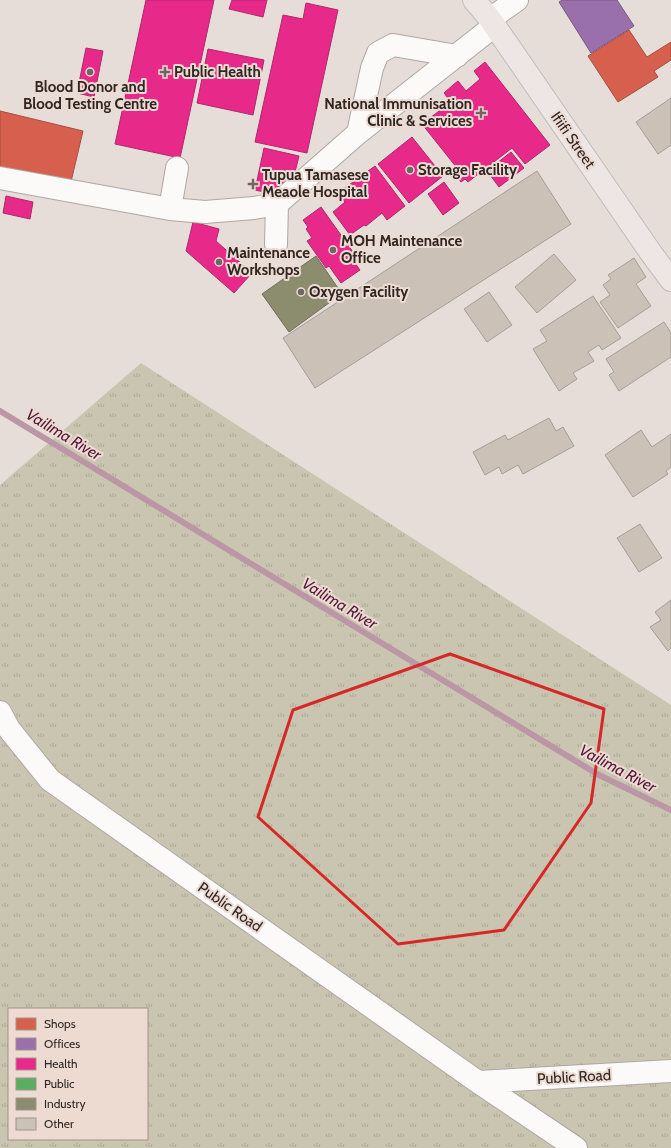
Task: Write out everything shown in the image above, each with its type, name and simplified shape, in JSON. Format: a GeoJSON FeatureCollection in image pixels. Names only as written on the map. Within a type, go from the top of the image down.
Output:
{"type":"FeatureCollection","features":[{"type":"Feature","properties":{"kind":"main road","name":"Ifiifi Street"},"geometry":{"type":"LineString","coordinates":[[474,0],[492,23],[671,280]]}},
{"type":"Feature","properties":{"kind":"street"},"geometry":{"type":"LineString","coordinates":[[0,178],[170,209],[205,212],[254,208],[277,204],[358,133],[457,56],[517,0]]}},
{"type":"Feature","properties":{"kind":"street"},"geometry":{"type":"LineString","coordinates":[[358,133],[372,68],[378,53],[393,44],[457,56]]}},
{"type":"Feature","properties":{"kind":"street"},"geometry":{"type":"LineString","coordinates":[[170,209],[177,168]]}},
{"type":"Feature","properties":{"kind":"street"},"geometry":{"type":"LineString","coordinates":[[276,245],[277,204]]}},
{"type":"Feature","properties":{"kind":"street","name":"Public Road"},"geometry":{"type":"LineString","coordinates":[[0,712],[9,729],[50,780],[478,1082],[576,1148]]}},
{"type":"Feature","properties":{"kind":"street","name":"Public Road"},"geometry":{"type":"LineString","coordinates":[[478,1082],[671,1071]]}},
{"type":"Feature","properties":{"kind":"highlighted area"},"geometry":{"type":"Polygon","coordinates":[[[450,654],[604,709],[591,803],[504,930],[398,944],[258,817],[293,710],[450,654]]]}},
{"type":"Feature","properties":{"kind":"green space"},"geometry":{"type":"Polygon","coordinates":[[[141,363],[671,705],[671,1148],[0,1148],[0,485],[141,363]]]}},
{"type":"Feature","properties":{"kind":"building: Shops"},"geometry":{"type":"Polygon","coordinates":[[[629,30],[647,57],[671,42],[671,60],[654,71],[658,77],[618,102],[588,56],[629,30]]]}},
{"type":"Feature","properties":{"kind":"building: Shops"},"geometry":{"type":"Polygon","coordinates":[[[0,111],[83,131],[70,186],[0,170],[0,111]]]}},
{"type":"Feature","properties":{"kind":"building: Offices"},"geometry":{"type":"Polygon","coordinates":[[[562,0],[617,0],[634,26],[591,53],[559,2],[562,0]]]}},
{"type":"Feature","properties":{"kind":"building: Health","name":"Public Health"},"geometry":{"type":"Polygon","coordinates":[[[146,0],[214,0],[180,158],[115,144],[146,0]]]}},
{"type":"Feature","properties":{"kind":"building: Health"},"geometry":{"type":"Polygon","coordinates":[[[232,0],[267,0],[263,17],[229,9],[232,0]]]}},
{"type":"Feature","properties":{"kind":"building: Health"},"geometry":{"type":"Polygon","coordinates":[[[306,3],[338,10],[307,153],[255,142],[283,15],[303,19],[306,3]]]}},
{"type":"Feature","properties":{"kind":"building: Health","name":"Blood Donor and Blood Testing Centre"},"geometry":{"type":"Polygon","coordinates":[[[86,48],[103,51],[94,97],[77,93],[86,48]]]}},
{"type":"Feature","properties":{"kind":"building: Health"},"geometry":{"type":"Polygon","coordinates":[[[208,49],[264,60],[253,115],[197,103],[208,49]]]}},
{"type":"Feature","properties":{"kind":"building: Health","name":"National Immunisation Clinic & Services"},"geometry":{"type":"Polygon","coordinates":[[[485,62],[550,145],[525,164],[512,148],[468,182],[465,179],[461,182],[452,172],[457,168],[422,124],[451,102],[444,93],[458,81],[466,91],[480,79],[474,71],[485,62]]]}},
{"type":"Feature","properties":{"kind":"building: Health","name":"Storage Facility"},"geometry":{"type":"Polygon","coordinates":[[[412,137],[443,176],[409,203],[378,164],[412,137]]]}},
{"type":"Feature","properties":{"kind":"building: Health"},"geometry":{"type":"Polygon","coordinates":[[[264,148],[299,156],[293,180],[286,179],[283,191],[266,187],[264,192],[255,190],[264,148]]]}},
{"type":"Feature","properties":{"kind":"building: Health"},"geometry":{"type":"Polygon","coordinates":[[[511,152],[524,168],[499,187],[487,171],[511,152]]]}},
{"type":"Feature","properties":{"kind":"building: Health"},"geometry":{"type":"Polygon","coordinates":[[[375,166],[405,206],[387,220],[382,213],[366,226],[364,225],[350,235],[333,212],[345,202],[338,193],[375,166]]]}},
{"type":"Feature","properties":{"kind":"building: Health"},"geometry":{"type":"Polygon","coordinates":[[[444,182],[459,203],[443,215],[428,194],[444,182]]]}},
{"type":"Feature","properties":{"kind":"building: Health"},"geometry":{"type":"Polygon","coordinates":[[[6,196],[33,202],[30,219],[3,213],[6,196]]]}},
{"type":"Feature","properties":{"kind":"building: Health","name":"MOH Maintenance Office"},"geometry":{"type":"Polygon","coordinates":[[[321,207],[358,259],[354,262],[360,270],[341,283],[329,266],[326,268],[307,241],[312,238],[306,229],[308,227],[303,220],[321,207]]]}},
{"type":"Feature","properties":{"kind":"building: Health","name":"Maintenance Workshops"},"geometry":{"type":"Polygon","coordinates":[[[193,222],[219,229],[216,241],[252,273],[234,293],[186,251],[193,222]]]}},
{"type":"Feature","properties":{"kind":"building: Public"},"geometry":{"type":"Polygon","coordinates":[[[518,191],[540,224],[523,235],[529,243],[452,294],[445,284],[417,302],[413,296],[384,314],[368,289],[518,191]]]}},
{"type":"Feature","properties":{"kind":"building: Industry","name":"Oxygen Facility"},"geometry":{"type":"Polygon","coordinates":[[[316,256],[340,291],[330,297],[333,300],[289,332],[262,294],[316,256]]]}},
{"type":"Feature","properties":{"kind":"building: Other"},"geometry":{"type":"Polygon","coordinates":[[[671,98],[671,145],[658,154],[636,122],[671,98]]]}},
{"type":"Feature","properties":{"kind":"building: Other"},"geometry":{"type":"Polygon","coordinates":[[[537,171],[571,224],[315,388],[283,338],[537,171]]]}},
{"type":"Feature","properties":{"kind":"building: Other"},"geometry":{"type":"Polygon","coordinates":[[[554,254],[576,280],[537,313],[515,287],[554,254]]]}},
{"type":"Feature","properties":{"kind":"building: Other"},"geometry":{"type":"Polygon","coordinates":[[[634,258],[646,277],[636,284],[651,306],[618,328],[600,302],[610,295],[603,285],[611,279],[608,275],[634,258]]]}},
{"type":"Feature","properties":{"kind":"building: Other"},"geometry":{"type":"Polygon","coordinates":[[[489,292],[512,325],[487,342],[464,309],[489,292]]]}},
{"type":"Feature","properties":{"kind":"building: Other"},"geometry":{"type":"Polygon","coordinates":[[[593,296],[621,338],[602,350],[599,345],[588,352],[594,361],[573,373],[577,379],[559,391],[533,349],[547,341],[540,330],[593,296]]]}},
{"type":"Feature","properties":{"kind":"building: Other"},"geometry":{"type":"Polygon","coordinates":[[[664,322],[671,333],[671,357],[619,391],[609,375],[614,372],[606,359],[664,322]]]}},
{"type":"Feature","properties":{"kind":"building: Other"},"geometry":{"type":"Polygon","coordinates":[[[549,418],[556,431],[563,427],[574,446],[523,474],[518,465],[502,474],[499,467],[485,475],[473,452],[505,435],[508,440],[549,418]]]}},
{"type":"Feature","properties":{"kind":"building: Other"},"geometry":{"type":"Polygon","coordinates":[[[641,430],[652,447],[671,434],[671,467],[666,471],[668,474],[633,497],[605,455],[641,430]]]}},
{"type":"Feature","properties":{"kind":"building: Other"},"geometry":{"type":"Polygon","coordinates":[[[640,524],[662,558],[639,572],[617,538],[640,524]]]}},
{"type":"Feature","properties":{"kind":"building: Other"},"geometry":{"type":"Polygon","coordinates":[[[671,600],[671,648],[668,651],[650,627],[661,620],[655,612],[671,600]]]}},
{"type":"Feature","properties":{"kind":"waterway","name":"Vailima River"},"geometry":{"type":"LineString","coordinates":[[0,411],[597,774],[671,810]]}},
{"type":"Feature","properties":{"kind":"place","name":"Blood Donor and Blood Testing Centre"},"geometry":{"type":"Point","coordinates":[90,72]}},
{"type":"Feature","properties":{"kind":"place","name":"Public Health"},"geometry":{"type":"Point","coordinates":[165,72]}},
{"type":"Feature","properties":{"kind":"place","name":"National Immunisation Clinic & Services"},"geometry":{"type":"Point","coordinates":[481,113]}},
{"type":"Feature","properties":{"kind":"place","name":"Storage Facility"},"geometry":{"type":"Point","coordinates":[410,170]}},
{"type":"Feature","properties":{"kind":"place","name":"Tupua Tamasese Meaole Hospital"},"geometry":{"type":"Point","coordinates":[253,184]}},
{"type":"Feature","properties":{"kind":"place","name":"MOH Maintenance Office"},"geometry":{"type":"Point","coordinates":[333,250]}},
{"type":"Feature","properties":{"kind":"place","name":"Maintenance Workshops"},"geometry":{"type":"Point","coordinates":[219,262]}},
{"type":"Feature","properties":{"kind":"place","name":"Oxygen Facility"},"geometry":{"type":"Point","coordinates":[301,292]}}]}
